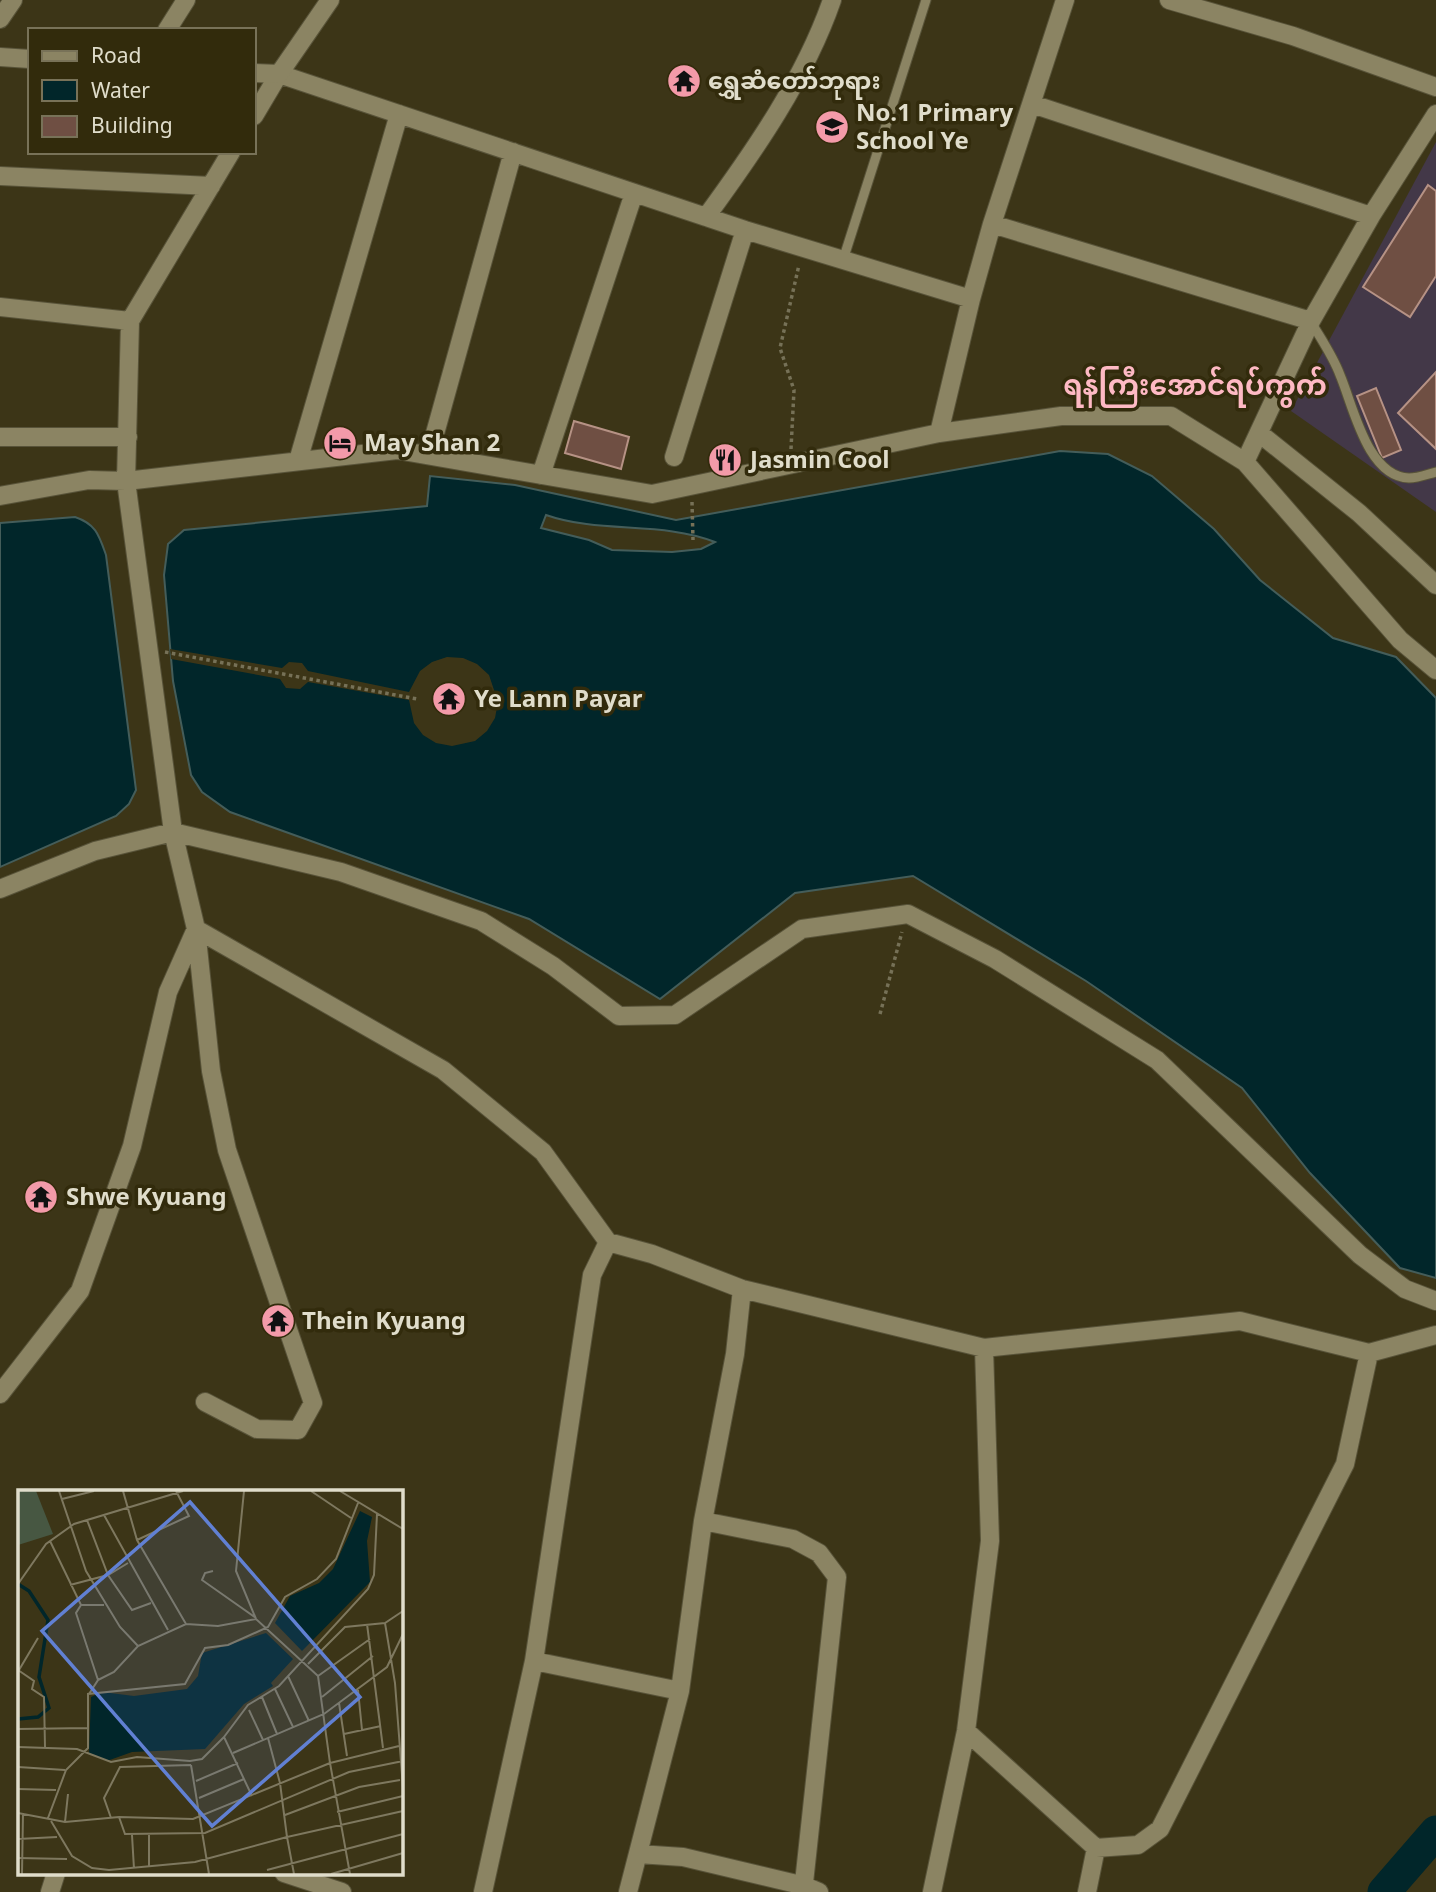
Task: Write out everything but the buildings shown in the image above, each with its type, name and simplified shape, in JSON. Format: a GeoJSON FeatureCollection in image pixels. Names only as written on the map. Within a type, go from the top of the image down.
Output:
{"type":"FeatureCollection","features":[{"type":"Feature","properties":{"kind":"street"},"geometry":{"type":"LineString","coordinates":[[0,19],[13,0]]}},
{"type":"Feature","properties":{"kind":"street"},"geometry":{"type":"LineString","coordinates":[[168,28],[186,0]]}},
{"type":"Feature","properties":{"kind":"street"},"geometry":{"type":"LineString","coordinates":[[256,113],[330,0]]}},
{"type":"Feature","properties":{"kind":"street"},"geometry":{"type":"LineString","coordinates":[[706,217],[751,155],[820,35],[832,0]]}},
{"type":"Feature","properties":{"kind":"street"},"geometry":{"type":"LineString","coordinates":[[939,433],[992,224],[1065,0]]}},
{"type":"Feature","properties":{"kind":"street"},"geometry":{"type":"LineString","coordinates":[[1169,0],[1293,36],[1436,87]]}},
{"type":"Feature","properties":{"kind":"street"},"geometry":{"type":"LineString","coordinates":[[0,57],[28,58]]}},
{"type":"Feature","properties":{"kind":"street"},"geometry":{"type":"LineString","coordinates":[[256,72],[279,74],[745,230],[971,299]]}},
{"type":"Feature","properties":{"kind":"street"},"geometry":{"type":"LineString","coordinates":[[1032,104],[1371,216]]}},
{"type":"Feature","properties":{"kind":"street"},"geometry":{"type":"LineString","coordinates":[[298,461],[398,114]]}},
{"type":"Feature","properties":{"kind":"street"},"geometry":{"type":"LineString","coordinates":[[1245,462],[1311,321],[1371,216],[1436,114]]}},
{"type":"Feature","properties":{"kind":"street"},"geometry":{"type":"LineString","coordinates":[[429,455],[513,152]]}},
{"type":"Feature","properties":{"kind":"street"},"geometry":{"type":"LineString","coordinates":[[205,1402],[257,1429],[298,1430],[313,1403],[227,1150],[211,1071],[196,929],[173,832],[126,481],[130,321],[230,154]]}},
{"type":"Feature","properties":{"kind":"street"},"geometry":{"type":"LineString","coordinates":[[0,176],[211,186]]}},
{"type":"Feature","properties":{"kind":"street"},"geometry":{"type":"LineString","coordinates":[[541,475],[634,193]]}},
{"type":"Feature","properties":{"kind":"street"},"geometry":{"type":"LineString","coordinates":[[992,224],[1311,321]]}},
{"type":"Feature","properties":{"kind":"street"},"geometry":{"type":"LineString","coordinates":[[674,457],[745,230]]}},
{"type":"Feature","properties":{"kind":"street"},"geometry":{"type":"LineString","coordinates":[[0,307],[130,321]]}},
{"type":"Feature","properties":{"kind":"street"},"geometry":{"type":"LineString","coordinates":[[0,496],[89,481],[126,481],[397,450],[652,494],[939,433],[1061,416],[1171,416],[1245,462],[1400,640],[1436,670]]}},
{"type":"Feature","properties":{"kind":"street"},"geometry":{"type":"LineString","coordinates":[[1259,433],[1359,513],[1436,585]]}},
{"type":"Feature","properties":{"kind":"street"},"geometry":{"type":"LineString","coordinates":[[0,437],[128,437]]}},
{"type":"Feature","properties":{"kind":"street"},"geometry":{"type":"LineString","coordinates":[[0,889],[95,851],[173,832],[341,872],[481,921],[553,966],[619,1016],[675,1015],[802,929],[908,914],[995,959],[1157,1060],[1360,1255],[1405,1289],[1436,1301]]}},
{"type":"Feature","properties":{"kind":"street"},"geometry":{"type":"LineString","coordinates":[[196,929],[443,1070],[543,1152],[608,1242],[652,1254],[742,1289],[984,1348],[1240,1321],[1369,1353],[1436,1335]]}},
{"type":"Feature","properties":{"kind":"street"},"geometry":{"type":"LineString","coordinates":[[0,1394],[80,1291],[132,1146],[168,992],[196,929]]}},
{"type":"Feature","properties":{"kind":"street"},"geometry":{"type":"LineString","coordinates":[[484,1892],[534,1661],[592,1275],[608,1242]]}},
{"type":"Feature","properties":{"kind":"street"},"geometry":{"type":"LineString","coordinates":[[628,1892],[680,1691],[703,1521],[736,1354],[742,1289]]}},
{"type":"Feature","properties":{"kind":"street"},"geometry":{"type":"LineString","coordinates":[[932,1892],[965,1731],[990,1541],[984,1348]]}},
{"type":"Feature","properties":{"kind":"street"},"geometry":{"type":"LineString","coordinates":[[965,1731],[1096,1848],[1138,1845],[1160,1829],[1345,1464],[1369,1353]]}},
{"type":"Feature","properties":{"kind":"street"},"geometry":{"type":"LineString","coordinates":[[638,1854],[684,1857],[809,1890],[837,1577],[819,1553],[793,1539],[703,1521]]}},
{"type":"Feature","properties":{"kind":"street"},"geometry":{"type":"LineString","coordinates":[[534,1661],[680,1691]]}},
{"type":"Feature","properties":{"kind":"street"},"geometry":{"type":"LineString","coordinates":[[1087,1892],[1096,1848]]}},
{"type":"Feature","properties":{"kind":"street"},"geometry":{"type":"LineString","coordinates":[[50,1892],[56,1874]]}},
{"type":"Feature","properties":{"kind":"street"},"geometry":{"type":"LineString","coordinates":[[287,1874],[342,1892]]}},
{"type":"Feature","properties":{"kind":"lane"},"geometry":{"type":"LineString","coordinates":[[843,260],[926,0]]}},
{"type":"Feature","properties":{"kind":"lane"},"geometry":{"type":"LineString","coordinates":[[1311,321],[1340,373],[1357,425],[1376,460],[1387,470],[1408,478],[1436,472]]}},
{"type":"Feature","properties":{"kind":"path"},"geometry":{"type":"LineString","coordinates":[[790,465],[794,390],[780,348],[803,247]]}},
{"type":"Feature","properties":{"kind":"path"},"geometry":{"type":"LineString","coordinates":[[693,511],[693,538]]}},
{"type":"Feature","properties":{"kind":"path"},"geometry":{"type":"LineString","coordinates":[[149,648],[417,699]]}},
{"type":"Feature","properties":{"kind":"path"},"geometry":{"type":"LineString","coordinates":[[880,1014],[908,914]]}},
{"type":"Feature","properties":{"kind":"shaded area"},"geometry":{"type":"Polygon","coordinates":[[[1436,142],[1436,512],[1291,411],[1436,142]]]}},
{"type":"Feature","properties":{"kind":"water"},"geometry":{"type":"Polygon","coordinates":[[[1060,451],[1108,454],[1152,476],[1214,529],[1260,580],[1333,638],[1396,657],[1436,698],[1436,1278],[1400,1268],[1310,1173],[1242,1088],[1086,981],[913,876],[795,893],[660,999],[529,919],[230,812],[202,792],[191,775],[173,681],[164,575],[168,544],[184,530],[427,506],[430,476],[515,485],[676,520],[1060,451]],[[546,515],[541,528],[589,540],[612,550],[672,552],[701,549],[715,542],[674,532],[567,521],[546,515]]]}},
{"type":"Feature","properties":{"kind":"water"},"geometry":{"type":"Polygon","coordinates":[[[75,517],[88,523],[96,531],[106,555],[136,790],[129,804],[116,816],[0,867],[0,523],[75,517]]]}},
{"type":"Feature","properties":{"kind":"pier"},"geometry":{"type":"Polygon","coordinates":[[[170,649],[282,668],[289,662],[302,663],[308,671],[409,692],[420,671],[432,662],[447,657],[463,658],[477,664],[489,675],[498,702],[495,718],[487,731],[475,741],[452,746],[436,743],[423,735],[414,723],[409,700],[308,682],[300,689],[286,688],[280,679],[171,659],[170,649]]]}},
{"type":"Feature","properties":{"kind":"waterway"},"geometry":{"type":"LineString","coordinates":[[1384,1892],[1436,1832]]}},
{"type":"Feature","properties":{"kind":"place","name":"ရွှေဆံတော်ဘုရား"},"geometry":{"type":"Point","coordinates":[684,81]}},
{"type":"Feature","properties":{"kind":"place","name":"No.1 Primary School Ye"},"geometry":{"type":"Point","coordinates":[832,127]}},
{"type":"Feature","properties":{"kind":"place","name":"May Shan 2"},"geometry":{"type":"Point","coordinates":[340,443]}},
{"type":"Feature","properties":{"kind":"place","name":"Jasmin Cool"},"geometry":{"type":"Point","coordinates":[725,460]}},
{"type":"Feature","properties":{"kind":"place","name":"Ye Lann Payar"},"geometry":{"type":"Point","coordinates":[449,699]}},
{"type":"Feature","properties":{"kind":"place","name":"Shwe Kyuang"},"geometry":{"type":"Point","coordinates":[41,1197]}},
{"type":"Feature","properties":{"kind":"place","name":"Thein Kyuang"},"geometry":{"type":"Point","coordinates":[278,1321]}},
{"type":"Feature","properties":{"kind":"district","name":"ရန်ကြီးအောင်ရပ်ကွက်"},"geometry":{"type":"Point","coordinates":[1195,385]}}]}
